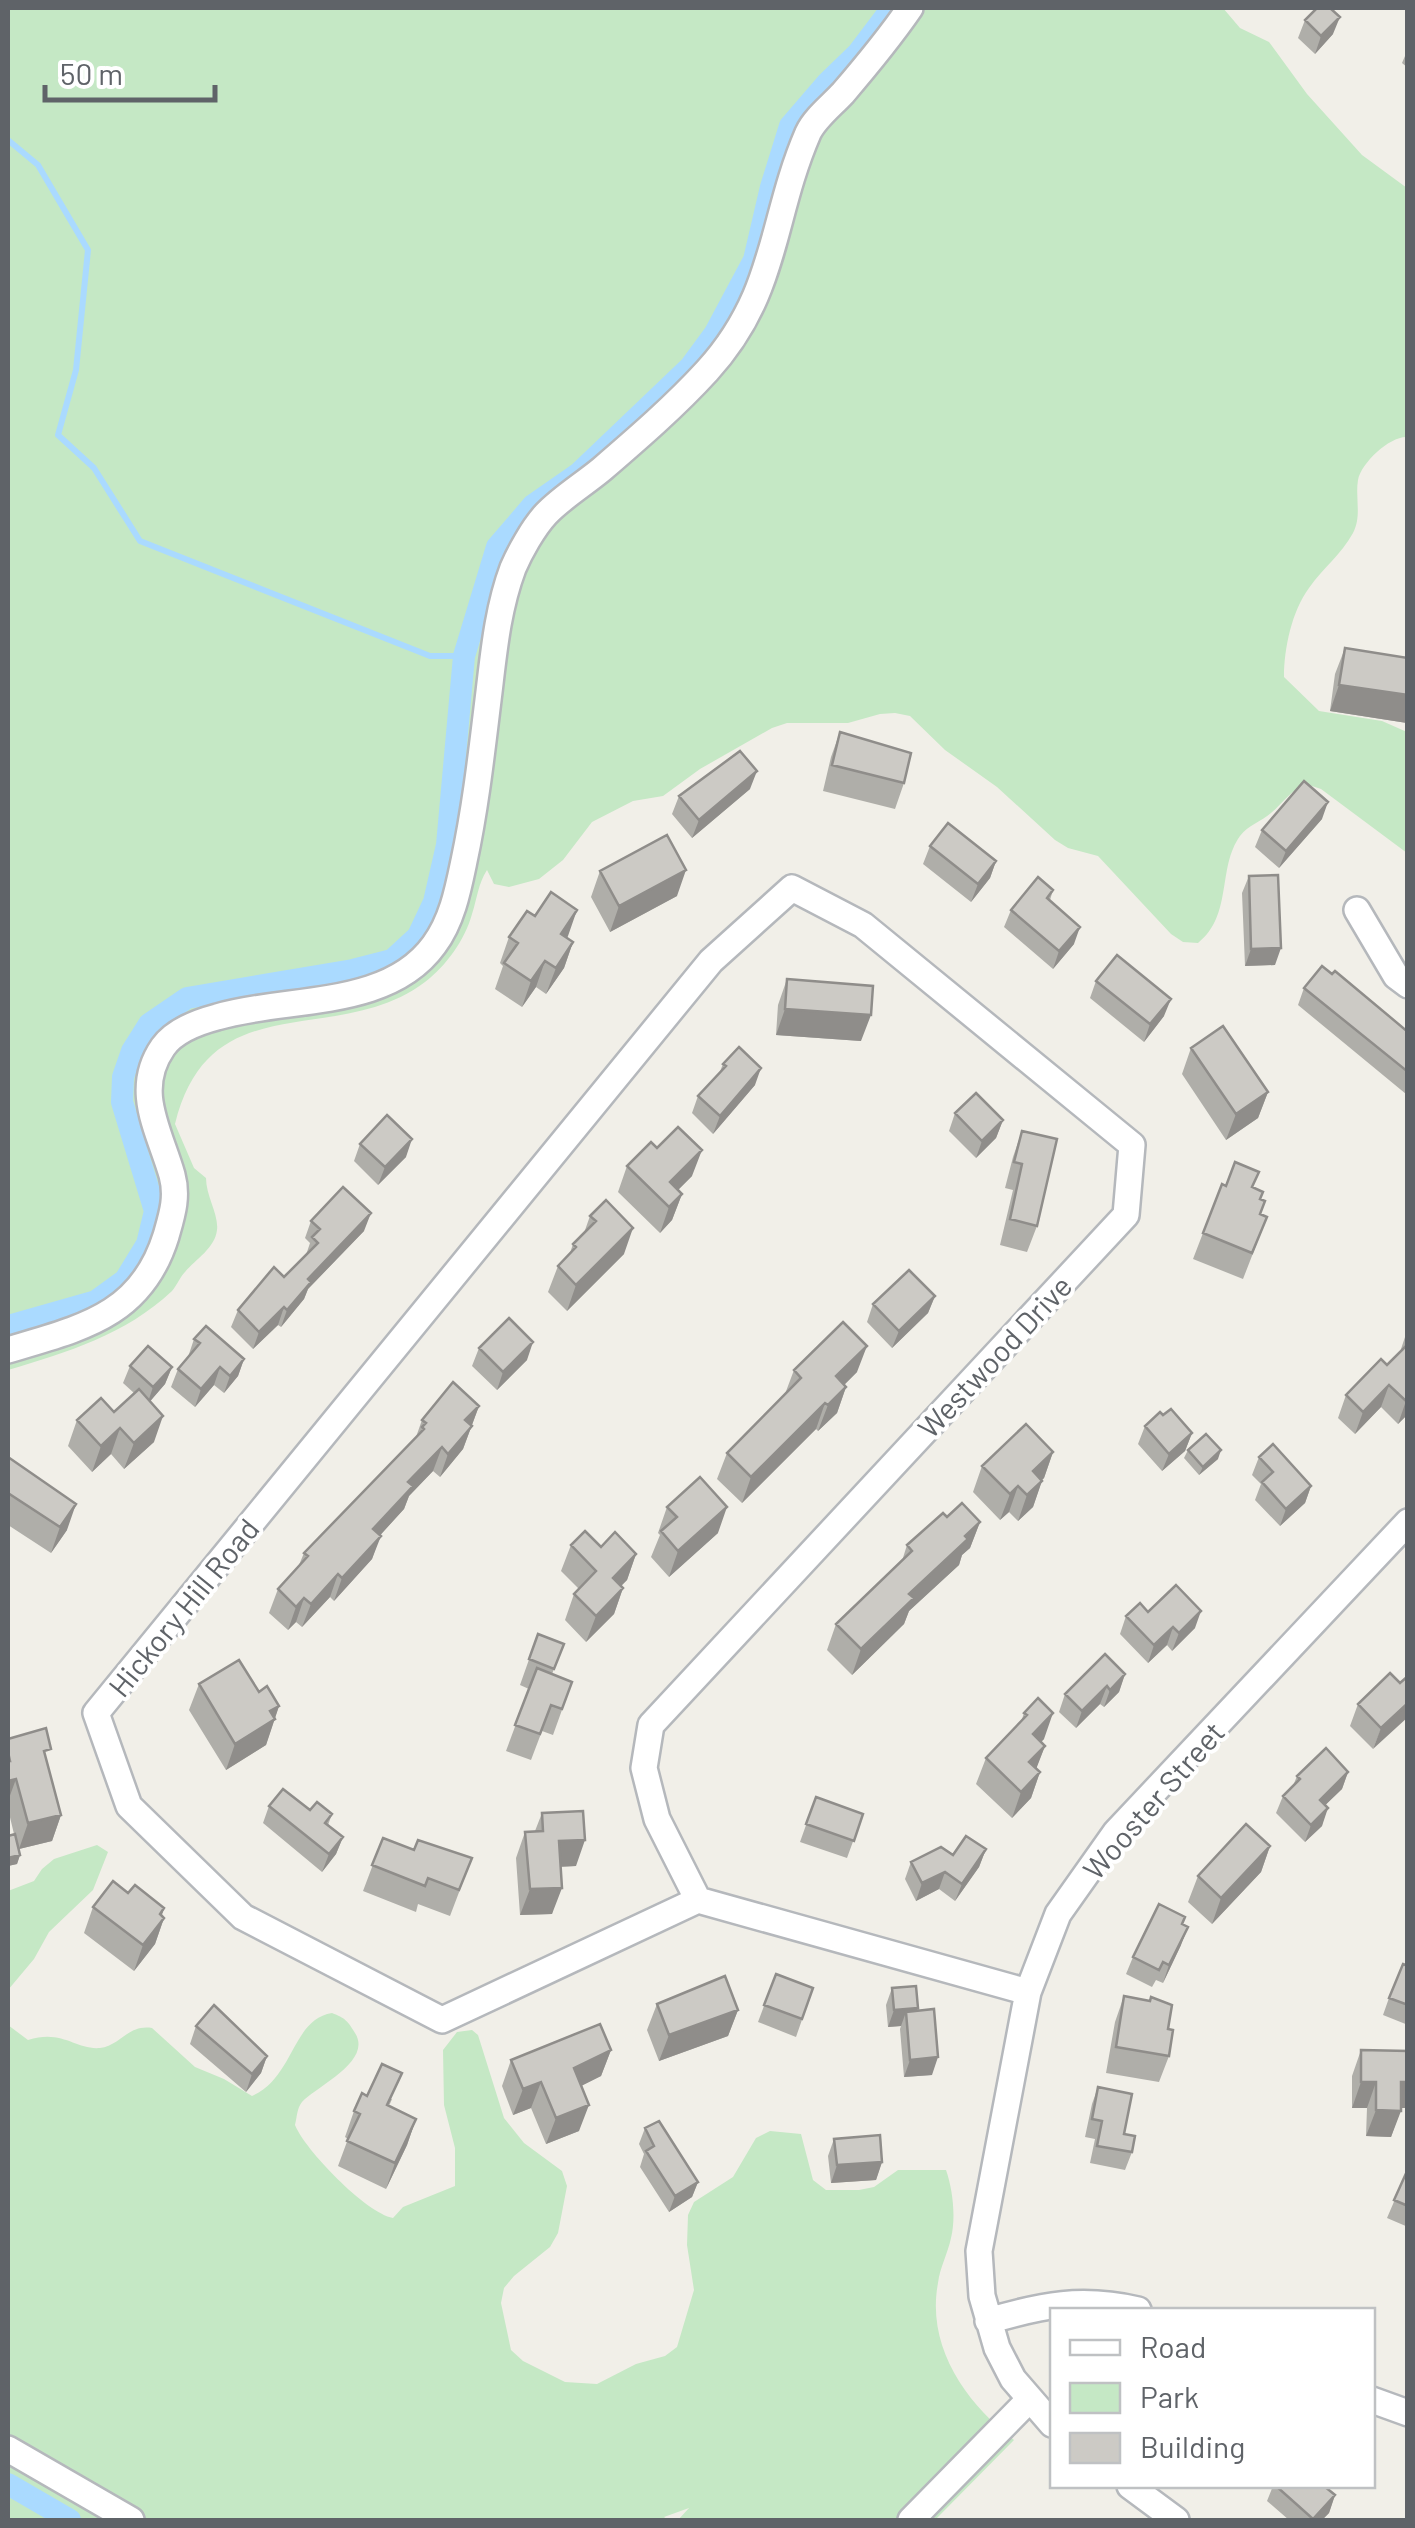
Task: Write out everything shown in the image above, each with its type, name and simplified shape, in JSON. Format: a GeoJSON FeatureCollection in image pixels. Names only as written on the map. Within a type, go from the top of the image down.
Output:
{"type":"FeatureCollection","features":[{"type":"Feature","properties":{"kind":"street"},"geometry":{"type":"LineString","coordinates":[[8,1350],[88,1326],[121,1306],[141,1288],[162,1251],[176,1204],[148,1100],[149,1078],[168,1040],[196,1023],[242,1009],[346,994],[393,982],[434,945],[454,904],[470,831],[498,620],[514,565],[545,515],[636,440],[733,342],[770,264],[810,129],[910,8]]}},
{"type":"Feature","properties":{"kind":"street","name":"Hickory Hill Road"},"geometry":{"type":"LineString","coordinates":[[698,1900],[442,2020],[243,1917],[129,1806],[96,1713],[710,961],[792,888]]}},
{"type":"Feature","properties":{"kind":"street","name":"Westwood Drive"},"geometry":{"type":"LineString","coordinates":[[698,1900],[657,1818],[644,1768],[650,1725],[1126,1215],[1132,1145],[863,925],[792,888]]}},
{"type":"Feature","properties":{"kind":"street"},"geometry":{"type":"LineString","coordinates":[[1357,910],[1396,976],[1408,985]]}},
{"type":"Feature","properties":{"kind":"street","name":"Wooster Street"},"geometry":{"type":"LineString","coordinates":[[1050,2422],[1029,2400],[996,2348],[982,2296],[980,2251],[1028,1992],[1058,1914],[1116,1832],[1408,1522]]}},
{"type":"Feature","properties":{"kind":"street"},"geometry":{"type":"LineString","coordinates":[[698,1900],[1028,1992]]}},
{"type":"Feature","properties":{"kind":"street"},"geometry":{"type":"LineString","coordinates":[[988,2321],[1058,2303],[1108,2303],[1129,2308]]}},
{"type":"Feature","properties":{"kind":"street"},"geometry":{"type":"LineString","coordinates":[[911,2520],[1029,2400]]}},
{"type":"Feature","properties":{"kind":"street"},"geometry":{"type":"LineString","coordinates":[[1375,2401],[1408,2413]]}},
{"type":"Feature","properties":{"kind":"street"},"geometry":{"type":"LineString","coordinates":[[8,2449],[131,2520]]}},
{"type":"Feature","properties":{"kind":"street"},"geometry":{"type":"LineString","coordinates":[[1133,2488],[1176,2520]]}},
{"type":"Feature","properties":{"kind":"green space"},"geometry":{"type":"Polygon","coordinates":[[[8,8],[1223,8],[1240,28],[1269,42],[1307,94],[1362,155],[1407,188],[1407,437],[1385,446],[1360,473],[1356,527],[1298,608],[1287,642],[1284,677],[1319,711],[1382,721],[1407,732],[1407,853],[1321,789],[1306,784],[1240,836],[1229,862],[1216,919],[1198,943],[1183,942],[1098,856],[1055,840],[997,787],[945,750],[910,716],[880,714],[848,723],[787,723],[772,728],[700,769],[663,796],[633,801],[592,822],[563,860],[539,879],[509,887],[494,884],[487,870],[460,943],[425,982],[390,1002],[246,1034],[216,1051],[192,1080],[175,1124],[194,1168],[206,1178],[217,1224],[213,1242],[172,1291],[135,1319],[74,1349],[8,1370],[8,8]]]}},
{"type":"Feature","properties":{"kind":"green space"},"geometry":{"type":"Polygon","coordinates":[[[97,1845],[108,1852],[93,1890],[49,1932],[34,1959],[8,1990],[8,1891],[34,1881],[54,1859],[97,1845]]]}},
{"type":"Feature","properties":{"kind":"green space"},"geometry":{"type":"Polygon","coordinates":[[[332,2013],[353,2029],[359,2043],[356,2053],[341,2072],[302,2102],[295,2125],[323,2164],[381,2214],[393,2218],[403,2207],[455,2186],[455,2148],[444,2105],[443,2050],[457,2032],[472,2030],[478,2035],[504,2118],[524,2143],[562,2171],[567,2186],[558,2233],[550,2247],[504,2288],[501,2303],[511,2350],[523,2361],[565,2382],[597,2384],[636,2364],[665,2356],[677,2347],[694,2290],[687,2245],[688,2215],[694,2202],[733,2177],[756,2138],[770,2131],[801,2134],[813,2180],[826,2190],[874,2187],[898,2170],[946,2170],[953,2222],[938,2283],[938,2329],[953,2372],[966,2391],[1014,2440],[935,2520],[678,2520],[689,2508],[664,2517],[668,2520],[8,2520],[8,2025],[28,2040],[60,2038],[91,2048],[107,2046],[137,2029],[152,2028],[195,2067],[252,2096],[277,2076],[309,2026],[332,2013]]]}},
{"type":"Feature","properties":{"kind":"building"},"geometry":{"type":"Polygon","coordinates":[[[1317,8],[1330,8],[1340,17],[1321,36],[1305,20],[1317,8]]]}},
{"type":"Feature","properties":{"kind":"building"},"geometry":{"type":"Polygon","coordinates":[[[1345,648],[1408,658],[1408,695],[1339,685],[1345,648]]]}},
{"type":"Feature","properties":{"kind":"building"},"geometry":{"type":"Polygon","coordinates":[[[840,732],[911,753],[904,783],[832,765],[840,732]]]}},
{"type":"Feature","properties":{"kind":"building"},"geometry":{"type":"Polygon","coordinates":[[[740,751],[757,771],[699,820],[679,796],[740,751]]]}},
{"type":"Feature","properties":{"kind":"building"},"geometry":{"type":"Polygon","coordinates":[[[1304,781],[1328,802],[1286,851],[1262,830],[1304,781]]]}},
{"type":"Feature","properties":{"kind":"building"},"geometry":{"type":"Polygon","coordinates":[[[948,823],[996,861],[978,884],[930,846],[948,823]]]}},
{"type":"Feature","properties":{"kind":"building"},"geometry":{"type":"Polygon","coordinates":[[[667,835],[686,870],[619,906],[600,871],[667,835]]]}},
{"type":"Feature","properties":{"kind":"building"},"geometry":{"type":"Polygon","coordinates":[[[1278,875],[1281,948],[1251,949],[1249,876],[1278,875]]]}},
{"type":"Feature","properties":{"kind":"building"},"geometry":{"type":"Polygon","coordinates":[[[1038,877],[1053,890],[1047,898],[1080,927],[1059,951],[1011,910],[1038,877]]]}},
{"type":"Feature","properties":{"kind":"building"},"geometry":{"type":"Polygon","coordinates":[[[551,892],[577,910],[561,934],[573,942],[556,968],[545,961],[531,981],[504,963],[518,943],[509,937],[527,911],[535,916],[551,892]]]}},
{"type":"Feature","properties":{"kind":"building"},"geometry":{"type":"Polygon","coordinates":[[[1117,955],[1171,999],[1150,1024],[1096,981],[1117,955]]]}},
{"type":"Feature","properties":{"kind":"building"},"geometry":{"type":"Polygon","coordinates":[[[1322,966],[1332,974],[1335,971],[1408,1032],[1408,1072],[1304,988],[1322,966]]]}},
{"type":"Feature","properties":{"kind":"building"},"geometry":{"type":"Polygon","coordinates":[[[787,979],[873,986],[871,1015],[785,1009],[787,979]]]}},
{"type":"Feature","properties":{"kind":"building"},"geometry":{"type":"Polygon","coordinates":[[[1223,1026],[1268,1092],[1236,1114],[1191,1048],[1223,1026]]]}},
{"type":"Feature","properties":{"kind":"building"},"geometry":{"type":"Polygon","coordinates":[[[739,1047],[761,1068],[720,1116],[698,1096],[739,1047]]]}},
{"type":"Feature","properties":{"kind":"building"},"geometry":{"type":"Polygon","coordinates":[[[976,1093],[1003,1120],[982,1141],[955,1113],[976,1093]]]}},
{"type":"Feature","properties":{"kind":"building"},"geometry":{"type":"Polygon","coordinates":[[[387,1115],[412,1139],[385,1167],[360,1144],[387,1115]]]}},
{"type":"Feature","properties":{"kind":"building"},"geometry":{"type":"Polygon","coordinates":[[[678,1127],[702,1150],[670,1182],[682,1194],[669,1207],[627,1166],[651,1142],[657,1148],[678,1127]]]}},
{"type":"Feature","properties":{"kind":"building"},"geometry":{"type":"Polygon","coordinates":[[[1022,1131],[1057,1139],[1037,1226],[1010,1219],[1022,1164],[1014,1162],[1022,1131]]]}},
{"type":"Feature","properties":{"kind":"building"},"geometry":{"type":"Polygon","coordinates":[[[1235,1162],[1259,1172],[1252,1187],[1263,1192],[1260,1199],[1265,1201],[1260,1214],[1267,1217],[1252,1253],[1203,1233],[1235,1162]]]}},
{"type":"Feature","properties":{"kind":"building"},"geometry":{"type":"Polygon","coordinates":[[[343,1187],[371,1213],[308,1279],[311,1282],[287,1310],[284,1307],[259,1332],[238,1310],[274,1267],[284,1277],[318,1243],[312,1237],[320,1229],[311,1221],[343,1187]]]}},
{"type":"Feature","properties":{"kind":"building"},"geometry":{"type":"Polygon","coordinates":[[[606,1200],[633,1228],[576,1285],[558,1266],[596,1221],[590,1216],[606,1200]]]}},
{"type":"Feature","properties":{"kind":"building"},"geometry":{"type":"Polygon","coordinates":[[[909,1270],[935,1296],[899,1331],[873,1304],[909,1270]]]}},
{"type":"Feature","properties":{"kind":"building"},"geometry":{"type":"Polygon","coordinates":[[[509,1318],[533,1342],[503,1372],[479,1348],[509,1318]]]}},
{"type":"Feature","properties":{"kind":"building"},"geometry":{"type":"Polygon","coordinates":[[[843,1322],[867,1346],[836,1376],[846,1387],[751,1477],[727,1453],[801,1378],[794,1370],[843,1322]]]}},
{"type":"Feature","properties":{"kind":"building"},"geometry":{"type":"Polygon","coordinates":[[[206,1326],[244,1359],[230,1376],[220,1367],[201,1389],[178,1369],[200,1343],[194,1339],[206,1326]]]}},
{"type":"Feature","properties":{"kind":"building"},"geometry":{"type":"Polygon","coordinates":[[[1408,1344],[1408,1400],[1389,1385],[1363,1412],[1346,1395],[1381,1359],[1387,1365],[1408,1344]]]}},
{"type":"Feature","properties":{"kind":"building"},"geometry":{"type":"Polygon","coordinates":[[[148,1346],[172,1367],[153,1387],[130,1366],[148,1346]]]}},
{"type":"Feature","properties":{"kind":"building"},"geometry":{"type":"Polygon","coordinates":[[[453,1382],[479,1406],[465,1420],[472,1426],[448,1454],[442,1447],[408,1482],[413,1486],[373,1529],[381,1536],[342,1578],[338,1574],[311,1604],[304,1598],[296,1607],[278,1589],[308,1556],[304,1553],[424,1429],[426,1423],[422,1420],[453,1382]]]}},
{"type":"Feature","properties":{"kind":"building"},"geometry":{"type":"Polygon","coordinates":[[[139,1389],[163,1416],[134,1443],[120,1428],[101,1446],[77,1420],[101,1398],[114,1412],[139,1389]]]}},
{"type":"Feature","properties":{"kind":"building"},"geometry":{"type":"Polygon","coordinates":[[[1171,1409],[1192,1433],[1169,1454],[1145,1426],[1160,1412],[1163,1415],[1171,1409]]]}},
{"type":"Feature","properties":{"kind":"building"},"geometry":{"type":"Polygon","coordinates":[[[1026,1424],[1053,1452],[1033,1471],[1042,1481],[1027,1495],[1018,1486],[1010,1494],[982,1466],[1026,1424]]]}},
{"type":"Feature","properties":{"kind":"building"},"geometry":{"type":"Polygon","coordinates":[[[1206,1434],[1221,1450],[1203,1467],[1188,1450],[1206,1434]]]}},
{"type":"Feature","properties":{"kind":"building"},"geometry":{"type":"Polygon","coordinates":[[[1273,1444],[1311,1486],[1286,1509],[1262,1482],[1273,1472],[1259,1457],[1273,1444]]]}},
{"type":"Feature","properties":{"kind":"building"},"geometry":{"type":"Polygon","coordinates":[[[8,1457],[76,1504],[60,1527],[8,1493],[8,1457]]]}},
{"type":"Feature","properties":{"kind":"building"},"geometry":{"type":"Polygon","coordinates":[[[700,1477],[727,1507],[678,1551],[661,1531],[677,1517],[667,1507],[700,1477]]]}},
{"type":"Feature","properties":{"kind":"building"},"geometry":{"type":"Polygon","coordinates":[[[962,1503],[980,1522],[965,1536],[968,1539],[909,1594],[914,1598],[861,1649],[836,1624],[912,1551],[907,1545],[943,1513],[947,1517],[962,1503]]]}},
{"type":"Feature","properties":{"kind":"building"},"geometry":{"type":"Polygon","coordinates":[[[585,1531],[601,1547],[615,1532],[636,1554],[613,1578],[623,1588],[596,1616],[574,1594],[596,1571],[571,1545],[585,1531]]]}},
{"type":"Feature","properties":{"kind":"building"},"geometry":{"type":"Polygon","coordinates":[[[1176,1585],[1201,1611],[1179,1633],[1173,1627],[1154,1645],[1126,1616],[1140,1603],[1148,1612],[1176,1585]]]}},
{"type":"Feature","properties":{"kind":"building"},"geometry":{"type":"Polygon","coordinates":[[[538,1634],[564,1644],[554,1669],[529,1659],[538,1634]]]}},
{"type":"Feature","properties":{"kind":"building"},"geometry":{"type":"Polygon","coordinates":[[[1105,1654],[1125,1674],[1082,1711],[1065,1694],[1105,1654]]]}},
{"type":"Feature","properties":{"kind":"building"},"geometry":{"type":"Polygon","coordinates":[[[239,1660],[259,1692],[267,1686],[279,1706],[270,1711],[275,1719],[235,1744],[199,1684],[239,1660]]]}},
{"type":"Feature","properties":{"kind":"building"},"geometry":{"type":"Polygon","coordinates":[[[537,1668],[572,1682],[562,1709],[551,1705],[540,1734],[515,1725],[537,1668]]]}},
{"type":"Feature","properties":{"kind":"building"},"geometry":{"type":"Polygon","coordinates":[[[1390,1673],[1400,1683],[1408,1676],[1408,1703],[1381,1728],[1358,1704],[1390,1673]]]}},
{"type":"Feature","properties":{"kind":"building"},"geometry":{"type":"Polygon","coordinates":[[[1038,1698],[1053,1713],[1033,1734],[1045,1746],[1029,1762],[1040,1772],[1021,1792],[986,1758],[1038,1698]]]}},
{"type":"Feature","properties":{"kind":"building"},"geometry":{"type":"Polygon","coordinates":[[[46,1728],[51,1749],[44,1751],[61,1815],[28,1823],[16,1779],[8,1781],[8,1739],[46,1728]]]}},
{"type":"Feature","properties":{"kind":"building"},"geometry":{"type":"Polygon","coordinates":[[[1326,1748],[1348,1772],[1320,1800],[1328,1808],[1311,1825],[1283,1796],[1326,1748]]]}},
{"type":"Feature","properties":{"kind":"building"},"geometry":{"type":"Polygon","coordinates":[[[283,1789],[310,1810],[317,1802],[332,1814],[325,1823],[343,1837],[329,1854],[269,1806],[283,1789]]]}},
{"type":"Feature","properties":{"kind":"building"},"geometry":{"type":"Polygon","coordinates":[[[816,1797],[863,1814],[854,1841],[806,1824],[816,1797]]]}},
{"type":"Feature","properties":{"kind":"building"},"geometry":{"type":"Polygon","coordinates":[[[583,1811],[585,1840],[559,1841],[562,1888],[530,1889],[525,1832],[543,1831],[542,1813],[583,1811]]]}},
{"type":"Feature","properties":{"kind":"building"},"geometry":{"type":"Polygon","coordinates":[[[1246,1824],[1270,1846],[1221,1898],[1198,1876],[1246,1824]]]}},
{"type":"Feature","properties":{"kind":"building"},"geometry":{"type":"Polygon","coordinates":[[[15,1834],[20,1855],[8,1858],[8,1836],[15,1834]]]}},
{"type":"Feature","properties":{"kind":"building"},"geometry":{"type":"Polygon","coordinates":[[[966,1836],[986,1849],[962,1884],[945,1872],[922,1883],[911,1862],[941,1847],[953,1855],[966,1836]]]}},
{"type":"Feature","properties":{"kind":"building"},"geometry":{"type":"Polygon","coordinates":[[[383,1838],[414,1850],[418,1840],[472,1858],[459,1890],[428,1878],[425,1886],[372,1865],[383,1838]]]}},
{"type":"Feature","properties":{"kind":"building"},"geometry":{"type":"Polygon","coordinates":[[[113,1881],[128,1893],[135,1885],[164,1908],[160,1914],[164,1918],[143,1945],[93,1907],[113,1881]]]}},
{"type":"Feature","properties":{"kind":"building"},"geometry":{"type":"Polygon","coordinates":[[[1159,1904],[1185,1917],[1182,1924],[1188,1927],[1169,1965],[1163,1962],[1159,1970],[1133,1957],[1159,1904]]]}},
{"type":"Feature","properties":{"kind":"building"},"geometry":{"type":"Polygon","coordinates":[[[1403,1964],[1408,1966],[1408,2005],[1389,1998],[1403,1964]]]}},
{"type":"Feature","properties":{"kind":"building"},"geometry":{"type":"Polygon","coordinates":[[[776,1974],[813,1988],[802,2019],[764,2005],[776,1974]]]}},
{"type":"Feature","properties":{"kind":"building"},"geometry":{"type":"Polygon","coordinates":[[[725,1976],[738,2010],[669,2035],[657,2004],[725,1976]]]}},
{"type":"Feature","properties":{"kind":"building"},"geometry":{"type":"Polygon","coordinates":[[[916,1986],[918,2008],[894,2010],[892,1988],[916,1986]]]}},
{"type":"Feature","properties":{"kind":"building"},"geometry":{"type":"Polygon","coordinates":[[[1124,1996],[1150,2001],[1151,1997],[1172,2005],[1169,2056],[1116,2047],[1124,1996]]]}},
{"type":"Feature","properties":{"kind":"building"},"geometry":{"type":"Polygon","coordinates":[[[214,2005],[267,2056],[252,2074],[196,2026],[214,2005]]]}},
{"type":"Feature","properties":{"kind":"building"},"geometry":{"type":"Polygon","coordinates":[[[934,2009],[938,2057],[910,2060],[906,2012],[934,2009]]]}},
{"type":"Feature","properties":{"kind":"building"},"geometry":{"type":"Polygon","coordinates":[[[600,2024],[611,2050],[574,2068],[589,2105],[556,2118],[541,2082],[523,2089],[511,2060],[600,2024]]]}},
{"type":"Feature","properties":{"kind":"building"},"geometry":{"type":"Polygon","coordinates":[[[1361,2050],[1408,2051],[1408,2082],[1401,2082],[1401,2111],[1376,2110],[1376,2082],[1361,2082],[1361,2050]]]}},
{"type":"Feature","properties":{"kind":"building"},"geometry":{"type":"Polygon","coordinates":[[[382,2064],[402,2073],[387,2105],[416,2119],[395,2163],[347,2141],[360,2114],[354,2111],[362,2093],[367,2096],[382,2064]]]}},
{"type":"Feature","properties":{"kind":"building"},"geometry":{"type":"Polygon","coordinates":[[[1098,2087],[1132,2094],[1124,2134],[1135,2136],[1132,2152],[1097,2146],[1102,2121],[1092,2119],[1098,2087]]]}},
{"type":"Feature","properties":{"kind":"building"},"geometry":{"type":"Polygon","coordinates":[[[659,2121],[698,2182],[675,2196],[646,2151],[654,2146],[645,2128],[659,2121]]]}},
{"type":"Feature","properties":{"kind":"building"},"geometry":{"type":"Polygon","coordinates":[[[880,2135],[882,2162],[837,2165],[834,2139],[880,2135]]]}},
{"type":"Feature","properties":{"kind":"building"},"geometry":{"type":"Polygon","coordinates":[[[1408,2169],[1408,2206],[1394,2200],[1408,2169]]]}},
{"type":"Feature","properties":{"kind":"building"},"geometry":{"type":"Polygon","coordinates":[[[1278,2488],[1326,2488],[1335,2495],[1313,2519],[1278,2488]]]}},
{"type":"Feature","properties":{"kind":"waterway"},"geometry":{"type":"LineString","coordinates":[[8,1326],[96,1301],[125,1280],[147,1244],[155,1211],[122,1102],[123,1077],[132,1051],[149,1024],[187,998],[392,960],[418,936],[434,902],[447,845],[464,656],[497,547],[533,505],[579,473],[690,367],[715,333],[754,260],[790,126],[858,53],[892,8]]}},
{"type":"Feature","properties":{"kind":"waterway"},"geometry":{"type":"LineString","coordinates":[[8,140],[38,165],[88,250],[76,370],[58,435],[94,468],[140,541],[430,656],[464,656]]}},
{"type":"Feature","properties":{"kind":"waterway"},"geometry":{"type":"LineString","coordinates":[[8,2484],[70,2520]]}}]}
